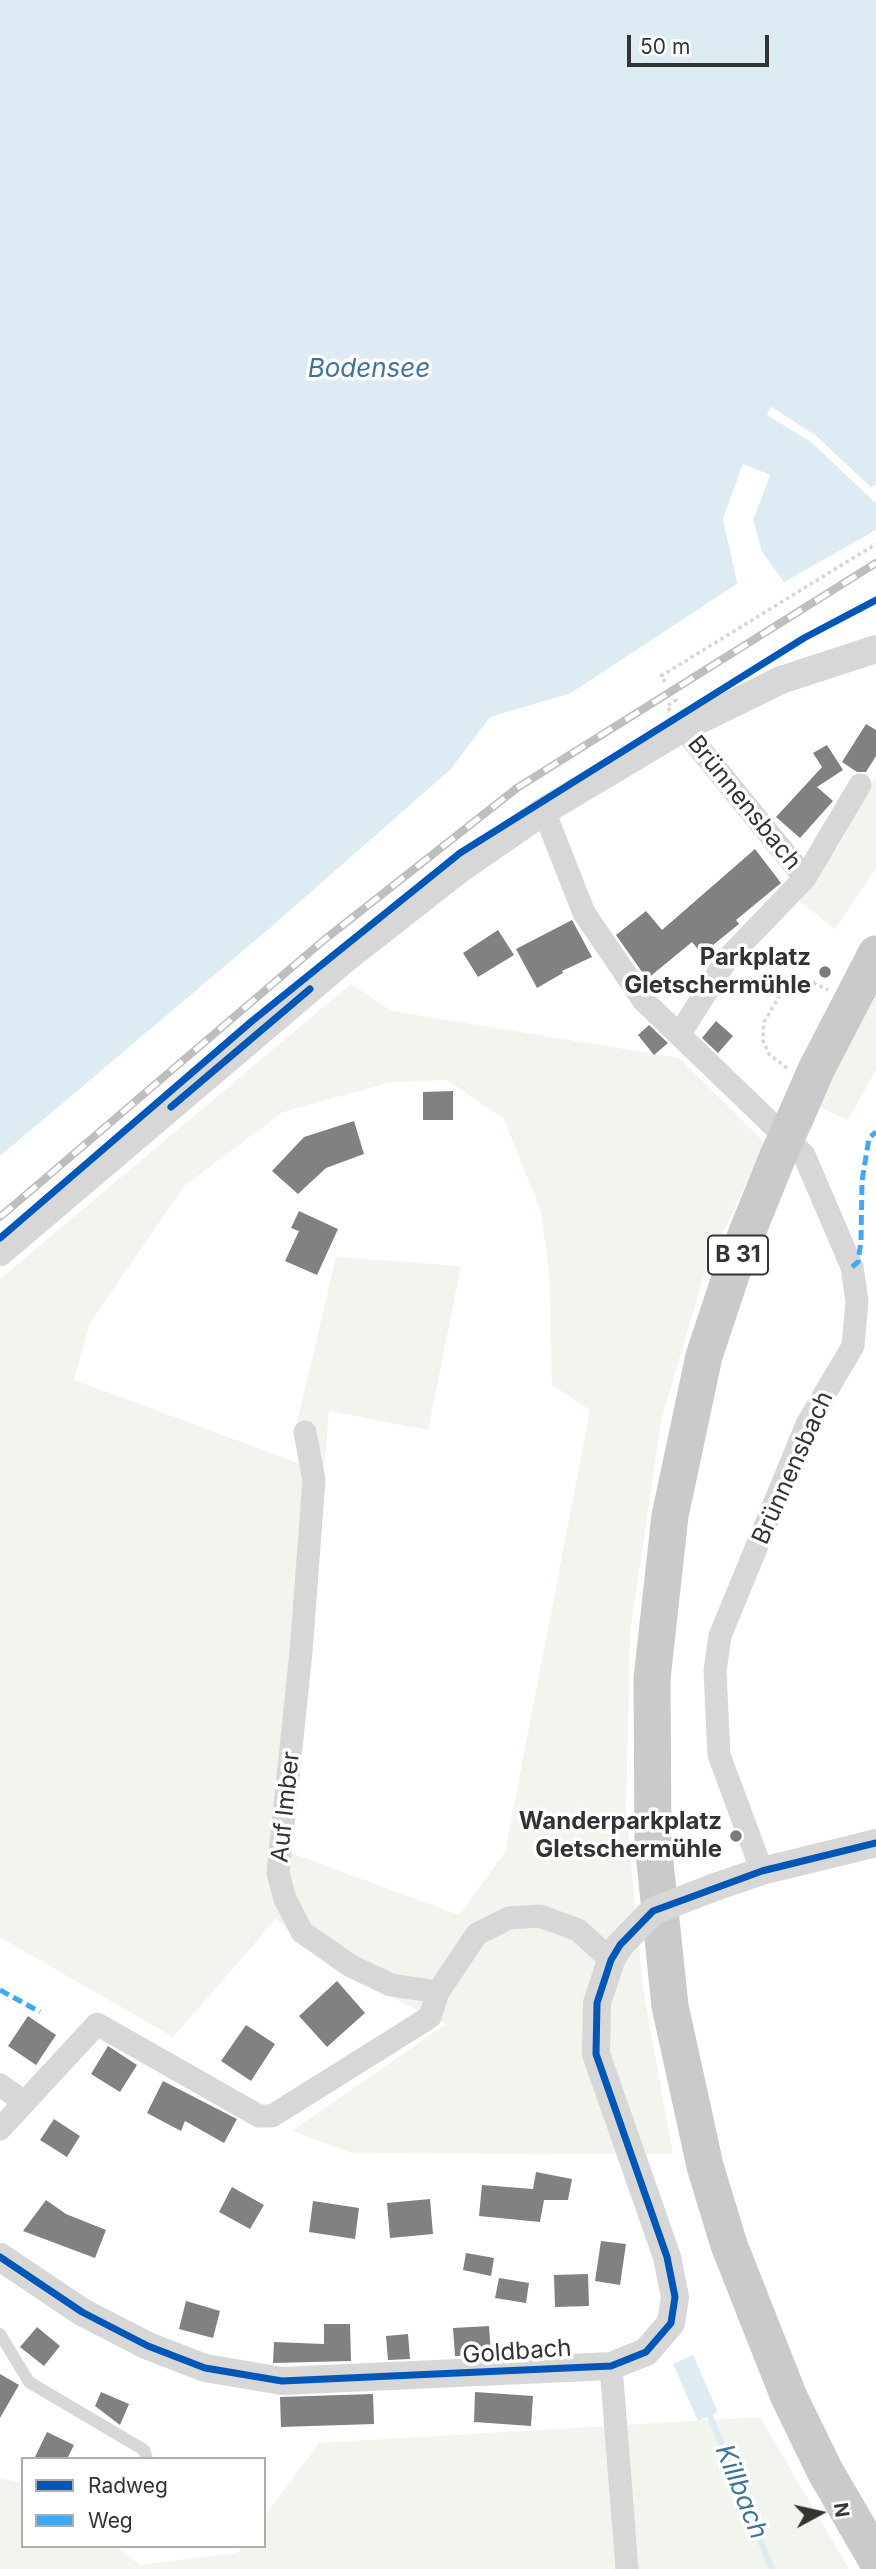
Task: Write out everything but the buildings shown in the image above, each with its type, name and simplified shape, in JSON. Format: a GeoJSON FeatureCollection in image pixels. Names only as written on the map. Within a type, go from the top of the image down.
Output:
{"type":"FeatureCollection","features":[{"type":"Feature","properties":{"kind":"main road","name":"B 31"},"geometry":{"type":"LineString","coordinates":[[876,954],[822,1058],[778,1156],[736,1260],[704,1356],[670,1516],[652,1679],[653,1843],[670,2006],[702,2153],[729,2245],[789,2397],[825,2471],[876,2559]]}},
{"type":"Feature","properties":{"kind":"street"},"geometry":{"type":"LineString","coordinates":[[0,1252],[345,959],[460,869],[544,811],[682,728],[781,680],[876,649]]}},
{"type":"Feature","properties":{"kind":"street","name":"Brünnensbach"},"geometry":{"type":"LineString","coordinates":[[682,728],[804,878]]}},
{"type":"Feature","properties":{"kind":"street","name":"Brünnensbach"},"geometry":{"type":"LineString","coordinates":[[679,1035],[727,959],[804,878],[860,785]]}},
{"type":"Feature","properties":{"kind":"street","name":"Brünnensbach"},"geometry":{"type":"LineString","coordinates":[[544,811],[584,913],[644,1002],[804,1155],[852,1268],[857,1301],[853,1346],[807,1424],[720,1636],[715,1671],[719,1755],[762,1871]]}},
{"type":"Feature","properties":{"kind":"street","name":"Auf Imber"},"geometry":{"type":"LineString","coordinates":[[305,1432],[314,1480],[301,1653],[278,1873],[285,1899],[302,1932],[351,1966],[391,1985],[438,1992]]}},
{"type":"Feature","properties":{"kind":"street"},"geometry":{"type":"LineString","coordinates":[[0,2129],[23,2101],[97,2024],[259,2116],[272,2116],[430,2017],[438,1992],[477,1934],[509,1918],[540,1916],[578,1930],[616,1952],[653,1911],[762,1871],[876,1843]]}},
{"type":"Feature","properties":{"kind":"street","name":"Goldbach"},"geometry":{"type":"LineString","coordinates":[[0,2257],[82,2312],[148,2346],[205,2368],[282,2381],[611,2367],[646,2352],[671,2323],[675,2297],[667,2257],[596,2054],[597,2003],[616,1952]]}},
{"type":"Feature","properties":{"kind":"street"},"geometry":{"type":"LineString","coordinates":[[0,2085],[23,2101]]}},
{"type":"Feature","properties":{"kind":"street"},"geometry":{"type":"LineString","coordinates":[[611,2367],[627,2569]]}},
{"type":"Feature","properties":{"kind":"lane"},"geometry":{"type":"LineString","coordinates":[[0,2334],[29,2382],[144,2450],[146,2457]]}},
{"type":"Feature","properties":{"kind":"path"},"geometry":{"type":"LineString","coordinates":[[665,682],[662,676],[876,544]]}},
{"type":"Feature","properties":{"kind":"path"},"geometry":{"type":"LineString","coordinates":[[789,1070],[769,1054],[763,1041],[764,1022],[780,995],[793,984],[808,981],[828,990]]}},
{"type":"Feature","properties":{"kind":"shaded area"},"geometry":{"type":"Polygon","coordinates":[[[876,776],[876,868],[835,929],[799,901],[840,843],[876,776]]]}},
{"type":"Feature","properties":{"kind":"shaded area"},"geometry":{"type":"Polygon","coordinates":[[[351,984],[392,1011],[679,1058],[765,1143],[705,1271],[661,1421],[630,1633],[626,1810],[643,1988],[673,2154],[352,2153],[292,2131],[446,2024],[332,1968],[276,1919],[173,2037],[0,1937],[0,1279],[351,984]],[[447,1080],[391,1082],[283,1112],[184,1186],[90,1323],[74,1380],[298,1463],[296,1427],[336,1257],[461,1266],[428,1430],[329,1411],[291,1853],[459,1915],[505,1852],[590,1410],[552,1385],[549,1272],[541,1212],[504,1119],[447,1080]]]}},
{"type":"Feature","properties":{"kind":"shaded area"},"geometry":{"type":"Polygon","coordinates":[[[876,990],[876,1070],[848,1120],[819,1107],[876,990]]]}},
{"type":"Feature","properties":{"kind":"shaded area"},"geometry":{"type":"Polygon","coordinates":[[[760,2417],[849,2569],[0,2569],[0,2478],[21,2483],[21,2548],[118,2548],[140,2565],[238,2553],[242,2548],[266,2548],[266,2514],[319,2443],[760,2417]]]}},
{"type":"Feature","properties":{"kind":"water","name":"Bodensee"},"geometry":{"type":"Polygon","coordinates":[[[0,0],[876,0],[876,484],[871,488],[815,435],[771,407],[767,415],[810,441],[876,503],[876,530],[784,583],[762,552],[753,520],[770,475],[743,464],[723,519],[738,583],[571,693],[490,717],[451,769],[271,927],[0,1156],[0,0]]]}},
{"type":"Feature","properties":{"kind":"water"},"geometry":{"type":"Polygon","coordinates":[[[693,2355],[718,2412],[698,2421],[673,2364],[693,2355]]]}},
{"type":"Feature","properties":{"kind":"pier"},"geometry":{"type":"Polygon","coordinates":[[[771,407],[815,435],[874,490],[869,490],[813,438],[772,412],[812,438],[876,498],[876,503],[810,441],[767,415],[771,407]]]}},
{"type":"Feature","properties":{"kind":"pier"},"geometry":{"type":"Polygon","coordinates":[[[743,464],[770,475],[753,520],[762,552],[784,582],[876,530],[876,534],[782,586],[759,553],[750,521],[766,477],[745,469],[727,519],[741,583],[738,587],[723,519],[743,464]]]}},
{"type":"Feature","properties":{"kind":"waterway","name":"Killbach"},"geometry":{"type":"LineString","coordinates":[[710,2416],[772,2569]]}},
{"type":"Feature","properties":{"kind":"railway"},"geometry":{"type":"LineString","coordinates":[[0,1217],[324,940],[517,788],[876,563]]}},
{"type":"Feature","properties":{"kind":"marked path"},"geometry":{"type":"LineString","coordinates":[[852,1267],[858,1262],[861,1241],[862,1181],[869,1138],[876,1132]]}},
{"type":"Feature","properties":{"kind":"marked path"},"geometry":{"type":"LineString","coordinates":[[0,1990],[40,2012]]}},
{"type":"Feature","properties":{"kind":"cycle path"},"geometry":{"type":"LineString","coordinates":[[0,1238],[252,1021],[460,853],[804,638],[876,600]]}},
{"type":"Feature","properties":{"kind":"cycle path"},"geometry":{"type":"LineString","coordinates":[[171,1107],[310,989]]}},
{"type":"Feature","properties":{"kind":"cycle path"},"geometry":{"type":"LineString","coordinates":[[0,2257],[82,2312],[148,2346],[205,2368],[282,2381],[611,2366],[646,2352],[671,2323],[675,2297],[667,2257],[596,2054],[597,2003],[611,1960],[620,1945],[653,1911],[762,1871],[876,1843]]}},
{"type":"Feature","properties":{"kind":"place","name":"Parkplatz Gletschermühle"},"geometry":{"type":"Point","coordinates":[825,972]}},
{"type":"Feature","properties":{"kind":"place","name":"Wanderparkplatz Gletschermühle"},"geometry":{"type":"Point","coordinates":[736,1836]}}]}
